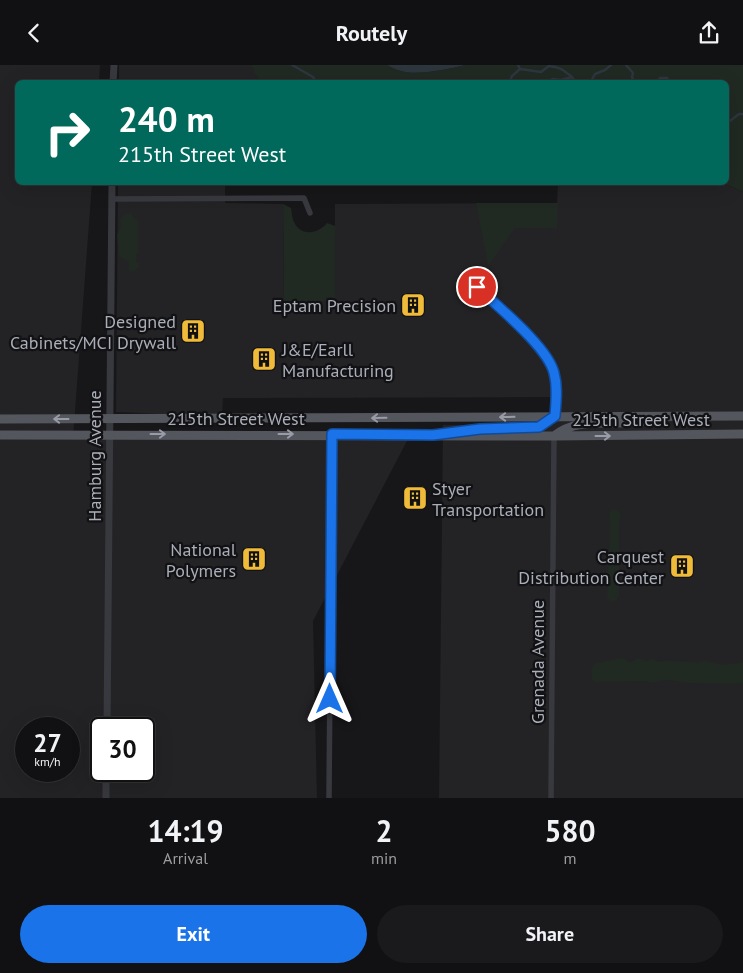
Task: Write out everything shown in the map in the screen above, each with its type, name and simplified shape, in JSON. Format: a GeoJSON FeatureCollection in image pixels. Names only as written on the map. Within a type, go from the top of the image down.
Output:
{"type":"FeatureCollection","features":[{"type":"Feature","properties":{"kind":"main road"},"geometry":{"type":"LineString","coordinates":[[433,435],[480,429],[539,427],[555,416]]}},
{"type":"Feature","properties":{"kind":"main road"},"geometry":{"type":"LineString","coordinates":[[554,436],[565,428],[574,426],[644,422],[661,416]]}},
{"type":"Feature","properties":{"kind":"main road","name":"215th Street West"},"geometry":{"type":"LineString","coordinates":[[0,419],[743,416]]}},
{"type":"Feature","properties":{"kind":"main road","name":"215th Street West"},"geometry":{"type":"LineString","coordinates":[[0,435],[332,434],[554,436],[743,434]]}},
{"type":"Feature","properties":{"kind":"street"},"geometry":{"type":"LineString","coordinates":[[114,65],[114,80]]}},
{"type":"Feature","properties":{"kind":"street","name":"Hamburg Avenue"},"geometry":{"type":"LineString","coordinates":[[106,717],[112,185]]}},
{"type":"Feature","properties":{"kind":"street"},"geometry":{"type":"LineString","coordinates":[[112,199],[304,199],[310,213]]}},
{"type":"Feature","properties":{"kind":"street"},"geometry":{"type":"LineString","coordinates":[[477,287],[528,336],[549,360],[556,382],[555,416]]}},
{"type":"Feature","properties":{"kind":"street"},"geometry":{"type":"LineString","coordinates":[[329,798],[332,434]]}},
{"type":"Feature","properties":{"kind":"street","name":"Grenada Avenue"},"geometry":{"type":"LineString","coordinates":[[551,798],[554,436]]}},
{"type":"Feature","properties":{"kind":"street"},"geometry":{"type":"LineString","coordinates":[[106,782],[106,798]]}},
{"type":"Feature","properties":{"kind":"shaded area"},"geometry":{"type":"Polygon","coordinates":[[[0,65],[100,65],[99,80],[15,80],[15,185],[92,185],[73,438],[409,437],[313,621],[317,798],[0,798],[0,65]]]}},
{"type":"Feature","properties":{"kind":"shaded area"},"geometry":{"type":"Polygon","coordinates":[[[119,65],[270,65],[292,80],[119,80],[119,65]]]}},
{"type":"Feature","properties":{"kind":"shaded area"},"geometry":{"type":"Polygon","coordinates":[[[252,65],[387,65],[399,71],[415,73],[465,65],[743,65],[743,192],[727,185],[729,185],[729,80],[259,80],[252,65]]]}},
{"type":"Feature","properties":{"kind":"shaded area"},"geometry":{"type":"Polygon","coordinates":[[[387,65],[465,65],[415,73],[399,71],[387,65]]]}},
{"type":"Feature","properties":{"kind":"shaded area"},"geometry":{"type":"Polygon","coordinates":[[[118,185],[225,185],[225,203],[283,204],[284,301],[335,301],[335,204],[557,203],[558,185],[727,185],[743,192],[743,798],[439,798],[443,425],[554,425],[555,397],[223,398],[222,416],[116,412],[118,185]]]}},
{"type":"Feature","properties":{"kind":"shaded area"},"geometry":{"type":"Polygon","coordinates":[[[476,203],[558,203],[557,228],[515,228],[488,266],[476,203]]]}},
{"type":"Feature","properties":{"kind":"shaded area"},"geometry":{"type":"Polygon","coordinates":[[[283,204],[291,208],[294,222],[302,231],[315,231],[327,223],[335,226],[335,301],[284,301],[283,204]]]}},
{"type":"Feature","properties":{"kind":"shaded area"},"geometry":{"type":"Polygon","coordinates":[[[131,212],[138,221],[138,253],[136,253],[136,263],[139,263],[139,268],[132,272],[129,270],[129,262],[120,257],[117,235],[121,225],[120,219],[125,214],[131,212]]]}},
{"type":"Feature","properties":{"kind":"shaded area"},"geometry":{"type":"Polygon","coordinates":[[[612,510],[621,513],[619,526],[619,595],[616,600],[612,601],[607,598],[609,512],[612,510]]]}},
{"type":"Feature","properties":{"kind":"shaded area"},"geometry":{"type":"Polygon","coordinates":[[[621,658],[628,662],[632,662],[637,658],[646,661],[653,659],[659,662],[707,661],[725,665],[743,662],[743,684],[689,683],[666,680],[653,683],[644,681],[596,682],[592,680],[591,670],[594,664],[621,658]]]}},
{"type":"Feature","properties":{"kind":"waterway"},"geometry":{"type":"LineString","coordinates":[[292,65],[313,77],[314,80]]}},
{"type":"Feature","properties":{"kind":"waterway"},"geometry":{"type":"LineString","coordinates":[[518,65],[520,69],[541,72],[549,66],[557,67],[572,77]]}},
{"type":"Feature","properties":{"kind":"waterway"},"geometry":{"type":"LineString","coordinates":[[592,80],[595,74],[611,65]]}},
{"type":"Feature","properties":{"kind":"waterway"},"geometry":{"type":"LineString","coordinates":[[626,65],[633,73],[633,80]]}},
{"type":"Feature","properties":{"kind":"waterway"},"geometry":{"type":"LineString","coordinates":[[510,80],[520,69]]}},
{"type":"Feature","properties":{"kind":"waterway"},"geometry":{"type":"LineString","coordinates":[[561,80],[572,77],[574,80]]}},
{"type":"Feature","properties":{"kind":"waterway"},"geometry":{"type":"LineString","coordinates":[[658,80],[660,78],[667,78],[668,80]]}},
{"type":"Feature","properties":{"kind":"waterway"},"geometry":{"type":"LineString","coordinates":[[551,80],[561,80]]}},
{"type":"Feature","properties":{"kind":"waterway"},"geometry":{"type":"LineString","coordinates":[[729,122],[739,114],[743,114]]}},
{"type":"Feature","properties":{"kind":"place","name":"Eptam Precision"},"geometry":{"type":"Point","coordinates":[413,305]}},
{"type":"Feature","properties":{"kind":"place","name":"Designed Cabinets/MCI Drywall"},"geometry":{"type":"Point","coordinates":[193,331]}},
{"type":"Feature","properties":{"kind":"place","name":"J&E/Earll Manufacturing"},"geometry":{"type":"Point","coordinates":[264,359]}},
{"type":"Feature","properties":{"kind":"place","name":"Styer Transportation"},"geometry":{"type":"Point","coordinates":[415,498]}},
{"type":"Feature","properties":{"kind":"place","name":"National Polymers"},"geometry":{"type":"Point","coordinates":[254,559]}},
{"type":"Feature","properties":{"kind":"place","name":"Carquest Distribution Center"},"geometry":{"type":"Point","coordinates":[682,566]}},
{"type":"Feature","properties":{"kind":"route"},"geometry":{"type":"LineString","coordinates":[[330,699],[332,434],[433,435],[480,429],[521,429],[539,427],[555,416],[556,382],[549,360],[528,336],[477,287]]}}]}
